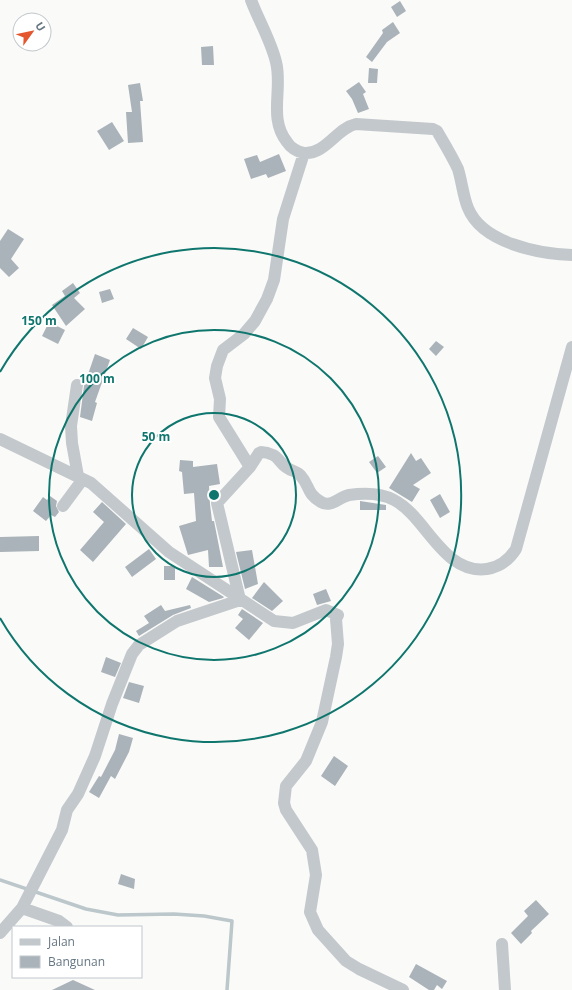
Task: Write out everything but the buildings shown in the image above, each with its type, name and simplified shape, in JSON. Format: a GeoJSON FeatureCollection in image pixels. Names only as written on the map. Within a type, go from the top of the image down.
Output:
{"type":"FeatureCollection","features":[{"type":"Feature","properties":{"kind":"street"},"geometry":{"type":"LineString","coordinates":[[251,0],[276,63],[278,76],[277,119],[279,128],[289,144],[304,153],[317,149],[331,141],[345,127],[356,124],[433,129],[437,131],[458,169],[468,208],[473,217],[482,226],[505,241],[528,250],[572,255]]}},
{"type":"Feature","properties":{"kind":"street"},"geometry":{"type":"LineString","coordinates":[[250,467],[219,417],[220,399],[215,378],[217,366],[223,350],[244,334],[255,321],[267,299],[274,280],[283,219],[304,153]]}},
{"type":"Feature","properties":{"kind":"street"},"geometry":{"type":"LineString","coordinates":[[240,600],[216,502],[250,467],[256,456],[261,452],[274,455],[287,469],[299,474],[304,480],[309,492],[325,504],[330,504],[348,495],[382,495],[402,504],[433,541],[459,563],[469,569],[479,570],[499,565],[510,558],[516,549],[572,347]]}},
{"type":"Feature","properties":{"kind":"street"},"geometry":{"type":"LineString","coordinates":[[63,506],[81,478],[72,443],[71,426],[76,384]]}},
{"type":"Feature","properties":{"kind":"street"},"geometry":{"type":"LineString","coordinates":[[0,439],[91,483],[169,552],[274,621],[288,624],[326,610],[338,615],[336,629],[338,644],[332,680],[322,722],[306,761],[286,786],[284,802],[286,810],[312,850],[316,875],[310,912],[312,920],[318,930],[346,961],[359,969],[403,990]]}},
{"type":"Feature","properties":{"kind":"street"},"geometry":{"type":"LineString","coordinates":[[0,933],[22,908],[62,830],[67,810],[78,794],[95,756],[112,704],[132,654],[139,645],[177,621],[240,600]]}},
{"type":"Feature","properties":{"kind":"street"},"geometry":{"type":"LineString","coordinates":[[22,908],[59,921],[66,926]]}},
{"type":"Feature","properties":{"kind":"street"},"geometry":{"type":"LineString","coordinates":[[502,944],[505,990]]}},
{"type":"Feature","properties":{"kind":"waterway"},"geometry":{"type":"LineString","coordinates":[[0,880],[86,909],[118,915],[174,914],[204,916],[232,921],[227,990]]}}]}
